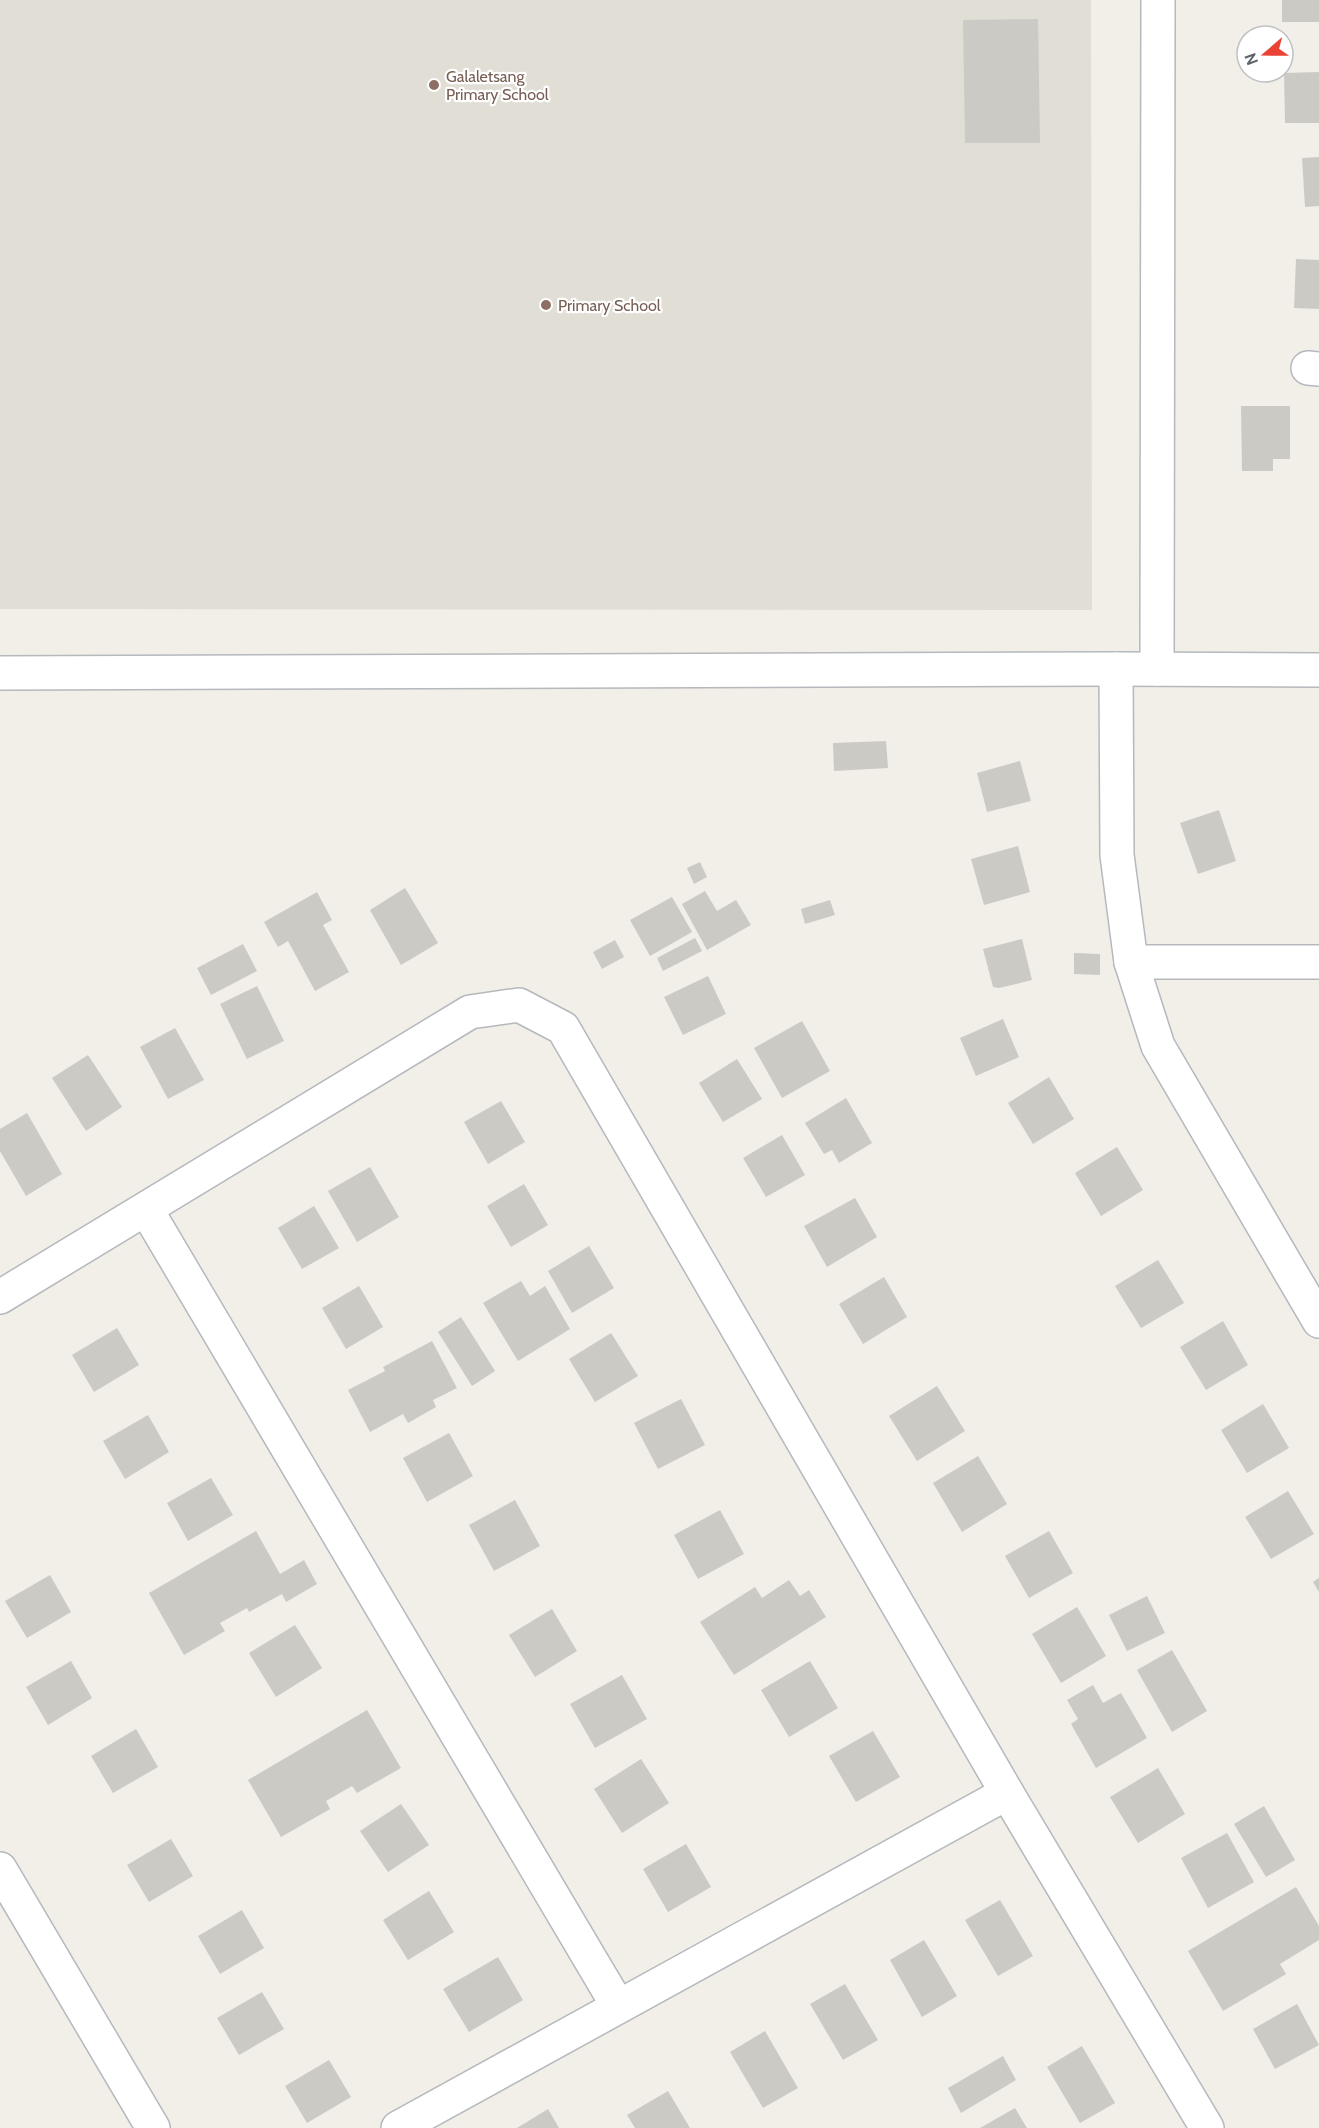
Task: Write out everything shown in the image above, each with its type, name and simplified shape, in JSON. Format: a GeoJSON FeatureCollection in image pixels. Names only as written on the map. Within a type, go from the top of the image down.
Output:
{"type":"FeatureCollection","features":[{"type":"Feature","properties":{"kind":"street"},"geometry":{"type":"LineString","coordinates":[[1157,669],[1158,0]]}},
{"type":"Feature","properties":{"kind":"street"},"geometry":{"type":"LineString","coordinates":[[1116,669],[1117,855],[1131,962],[1158,1046],[1319,1321]]}},
{"type":"Feature","properties":{"kind":"street"},"geometry":{"type":"LineString","coordinates":[[0,673],[1319,670]]}},
{"type":"Feature","properties":{"kind":"street"},"geometry":{"type":"LineString","coordinates":[[1131,962],[1319,962]]}},
{"type":"Feature","properties":{"kind":"street"},"geometry":{"type":"LineString","coordinates":[[0,1297],[470,1012],[519,1005],[563,1028],[1007,1793],[1206,2128]]}},
{"type":"Feature","properties":{"kind":"street"},"geometry":{"type":"LineString","coordinates":[[146,1209],[618,2006]]}},
{"type":"Feature","properties":{"kind":"street"},"geometry":{"type":"LineString","coordinates":[[398,2128],[1007,1793]]}},
{"type":"Feature","properties":{"kind":"street"},"geometry":{"type":"LineString","coordinates":[[0,1869],[153,2128]]}},
{"type":"Feature","properties":{"kind":"shaded area","name":"Primary School"},"geometry":{"type":"Polygon","coordinates":[[[0,0],[1091,0],[1092,610],[0,609],[0,0]]]}},
{"type":"Feature","properties":{"kind":"building"},"geometry":{"type":"Polygon","coordinates":[[[1282,0],[1319,0],[1319,22],[1282,22],[1282,0]]]}},
{"type":"Feature","properties":{"kind":"building"},"geometry":{"type":"Polygon","coordinates":[[[1038,19],[1040,143],[965,143],[963,20],[1038,19]]]}},
{"type":"Feature","properties":{"kind":"building"},"geometry":{"type":"Polygon","coordinates":[[[1319,72],[1319,123],[1285,123],[1284,84],[1295,84],[1295,73],[1319,72]]]}},
{"type":"Feature","properties":{"kind":"building"},"geometry":{"type":"Polygon","coordinates":[[[1319,157],[1319,206],[1305,207],[1302,158],[1319,157]]]}},
{"type":"Feature","properties":{"kind":"building"},"geometry":{"type":"Polygon","coordinates":[[[1296,259],[1319,260],[1319,309],[1294,308],[1296,259]]]}},
{"type":"Feature","properties":{"kind":"building"},"geometry":{"type":"Polygon","coordinates":[[[1241,406],[1290,406],[1290,459],[1273,459],[1273,471],[1242,471],[1241,406]]]}},
{"type":"Feature","properties":{"kind":"building"},"geometry":{"type":"Polygon","coordinates":[[[886,741],[888,768],[834,771],[833,743],[886,741]]]}},
{"type":"Feature","properties":{"kind":"building"},"geometry":{"type":"Polygon","coordinates":[[[1020,761],[1031,801],[987,812],[977,773],[1020,761]]]}},
{"type":"Feature","properties":{"kind":"building"},"geometry":{"type":"Polygon","coordinates":[[[1219,810],[1236,861],[1198,874],[1180,823],[1219,810]]]}},
{"type":"Feature","properties":{"kind":"building"},"geometry":{"type":"Polygon","coordinates":[[[1018,846],[1030,892],[984,905],[971,859],[1018,846]]]}},
{"type":"Feature","properties":{"kind":"building"},"geometry":{"type":"Polygon","coordinates":[[[700,862],[707,877],[694,884],[687,868],[700,862]]]}},
{"type":"Feature","properties":{"kind":"building"},"geometry":{"type":"Polygon","coordinates":[[[405,888],[438,943],[401,965],[370,910],[405,888]]]}},
{"type":"Feature","properties":{"kind":"building"},"geometry":{"type":"Polygon","coordinates":[[[705,891],[717,911],[736,900],[751,925],[707,950],[682,904],[705,891]]]}},
{"type":"Feature","properties":{"kind":"building"},"geometry":{"type":"Polygon","coordinates":[[[317,892],[332,920],[323,925],[349,972],[315,991],[288,941],[278,947],[264,922],[317,892]]]}},
{"type":"Feature","properties":{"kind":"building"},"geometry":{"type":"Polygon","coordinates":[[[672,897],[692,932],[650,956],[630,920],[672,897]]]}},
{"type":"Feature","properties":{"kind":"building"},"geometry":{"type":"Polygon","coordinates":[[[830,900],[835,915],[805,924],[801,909],[830,900]]]}},
{"type":"Feature","properties":{"kind":"building"},"geometry":{"type":"Polygon","coordinates":[[[695,938],[702,951],[663,971],[657,958],[695,938]]]}},
{"type":"Feature","properties":{"kind":"building"},"geometry":{"type":"Polygon","coordinates":[[[1022,939],[1032,980],[999,988],[993,987],[983,949],[1022,939]]]}},
{"type":"Feature","properties":{"kind":"building"},"geometry":{"type":"Polygon","coordinates":[[[615,940],[624,957],[602,969],[593,952],[615,940]]]}},
{"type":"Feature","properties":{"kind":"building"},"geometry":{"type":"Polygon","coordinates":[[[243,944],[257,971],[211,995],[197,968],[243,944]]]}},
{"type":"Feature","properties":{"kind":"building"},"geometry":{"type":"Polygon","coordinates":[[[1074,953],[1100,954],[1100,975],[1074,974],[1074,953]]]}},
{"type":"Feature","properties":{"kind":"building"},"geometry":{"type":"Polygon","coordinates":[[[708,976],[726,1014],[683,1035],[664,997],[708,976]]]}},
{"type":"Feature","properties":{"kind":"building"},"geometry":{"type":"Polygon","coordinates":[[[257,986],[284,1041],[247,1059],[220,1004],[257,986]]]}},
{"type":"Feature","properties":{"kind":"building"},"geometry":{"type":"Polygon","coordinates":[[[1003,1019],[1019,1057],[976,1076],[960,1038],[1003,1019]]]}},
{"type":"Feature","properties":{"kind":"building"},"geometry":{"type":"Polygon","coordinates":[[[802,1021],[830,1071],[782,1098],[754,1048],[802,1021]]]}},
{"type":"Feature","properties":{"kind":"building"},"geometry":{"type":"Polygon","coordinates":[[[175,1028],[204,1080],[168,1099],[140,1047],[175,1028]]]}},
{"type":"Feature","properties":{"kind":"building"},"geometry":{"type":"Polygon","coordinates":[[[88,1055],[122,1107],[86,1131],[52,1078],[88,1055]]]}},
{"type":"Feature","properties":{"kind":"building"},"geometry":{"type":"Polygon","coordinates":[[[737,1059],[762,1099],[723,1122],[699,1083],[737,1059]]]}},
{"type":"Feature","properties":{"kind":"building"},"geometry":{"type":"Polygon","coordinates":[[[1049,1077],[1074,1119],[1033,1144],[1008,1103],[1049,1077]]]}},
{"type":"Feature","properties":{"kind":"building"},"geometry":{"type":"Polygon","coordinates":[[[846,1098],[872,1143],[839,1163],[832,1150],[824,1154],[805,1123],[846,1098]]]}},
{"type":"Feature","properties":{"kind":"building"},"geometry":{"type":"Polygon","coordinates":[[[501,1101],[525,1142],[488,1164],[464,1122],[501,1101]]]}},
{"type":"Feature","properties":{"kind":"building"},"geometry":{"type":"Polygon","coordinates":[[[27,1113],[62,1174],[26,1196],[0,1151],[0,1129],[27,1113]]]}},
{"type":"Feature","properties":{"kind":"building"},"geometry":{"type":"Polygon","coordinates":[[[782,1135],[805,1175],[766,1197],[743,1158],[782,1135]]]}},
{"type":"Feature","properties":{"kind":"building"},"geometry":{"type":"Polygon","coordinates":[[[1117,1147],[1143,1190],[1101,1216],[1075,1173],[1117,1147]]]}},
{"type":"Feature","properties":{"kind":"building"},"geometry":{"type":"Polygon","coordinates":[[[370,1167],[399,1217],[357,1242],[328,1191],[370,1167]]]}},
{"type":"Feature","properties":{"kind":"building"},"geometry":{"type":"Polygon","coordinates":[[[524,1184],[548,1225],[511,1247],[487,1206],[524,1184]]]}},
{"type":"Feature","properties":{"kind":"building"},"geometry":{"type":"Polygon","coordinates":[[[855,1198],[877,1237],[827,1267],[804,1226],[855,1198]]]}},
{"type":"Feature","properties":{"kind":"building"},"geometry":{"type":"Polygon","coordinates":[[[314,1206],[339,1248],[302,1269],[278,1228],[314,1206]]]}},
{"type":"Feature","properties":{"kind":"building"},"geometry":{"type":"Polygon","coordinates":[[[589,1246],[614,1288],[572,1313],[548,1271],[589,1246]]]}},
{"type":"Feature","properties":{"kind":"building"},"geometry":{"type":"Polygon","coordinates":[[[1158,1260],[1184,1303],[1141,1328],[1115,1286],[1158,1260]]]}},
{"type":"Feature","properties":{"kind":"building"},"geometry":{"type":"Polygon","coordinates":[[[884,1277],[907,1317],[863,1344],[839,1304],[884,1277]]]}},
{"type":"Feature","properties":{"kind":"building"},"geometry":{"type":"Polygon","coordinates":[[[521,1281],[530,1296],[545,1286],[570,1329],[518,1361],[483,1303],[521,1281]]]}},
{"type":"Feature","properties":{"kind":"building"},"geometry":{"type":"Polygon","coordinates":[[[359,1286],[383,1327],[346,1349],[322,1308],[359,1286]]]}},
{"type":"Feature","properties":{"kind":"building"},"geometry":{"type":"Polygon","coordinates":[[[461,1317],[495,1371],[472,1386],[438,1332],[461,1317]]]}},
{"type":"Feature","properties":{"kind":"building"},"geometry":{"type":"Polygon","coordinates":[[[1223,1321],[1248,1365],[1206,1390],[1180,1347],[1223,1321]]]}},
{"type":"Feature","properties":{"kind":"building"},"geometry":{"type":"Polygon","coordinates":[[[117,1328],[139,1365],[94,1392],[72,1355],[117,1328]]]}},
{"type":"Feature","properties":{"kind":"building"},"geometry":{"type":"Polygon","coordinates":[[[611,1333],[638,1376],[595,1402],[569,1359],[611,1333]]]}},
{"type":"Feature","properties":{"kind":"building"},"geometry":{"type":"Polygon","coordinates":[[[432,1341],[457,1388],[433,1400],[436,1407],[408,1423],[403,1414],[370,1432],[348,1390],[385,1371],[383,1367],[432,1341]]]}},
{"type":"Feature","properties":{"kind":"building"},"geometry":{"type":"Polygon","coordinates":[[[937,1386],[965,1431],[917,1461],[889,1416],[937,1386]]]}},
{"type":"Feature","properties":{"kind":"building"},"geometry":{"type":"Polygon","coordinates":[[[681,1399],[705,1445],[658,1469],[634,1423],[681,1399]]]}},
{"type":"Feature","properties":{"kind":"building"},"geometry":{"type":"Polygon","coordinates":[[[1263,1404],[1289,1448],[1247,1473],[1221,1430],[1263,1404]]]}},
{"type":"Feature","properties":{"kind":"building"},"geometry":{"type":"Polygon","coordinates":[[[148,1415],[169,1452],[125,1479],[103,1441],[148,1415]]]}},
{"type":"Feature","properties":{"kind":"building"},"geometry":{"type":"Polygon","coordinates":[[[449,1433],[473,1476],[427,1502],[403,1458],[449,1433]]]}},
{"type":"Feature","properties":{"kind":"building"},"geometry":{"type":"Polygon","coordinates":[[[978,1456],[1007,1504],[962,1532],[933,1483],[978,1456]]]}},
{"type":"Feature","properties":{"kind":"building"},"geometry":{"type":"Polygon","coordinates":[[[211,1478],[233,1515],[188,1541],[167,1503],[211,1478]]]}},
{"type":"Feature","properties":{"kind":"building"},"geometry":{"type":"Polygon","coordinates":[[[1288,1491],[1314,1534],[1271,1559],[1245,1517],[1288,1491]]]}},
{"type":"Feature","properties":{"kind":"building"},"geometry":{"type":"Polygon","coordinates":[[[515,1500],[540,1546],[494,1571],[469,1525],[515,1500]]]}},
{"type":"Feature","properties":{"kind":"building"},"geometry":{"type":"Polygon","coordinates":[[[720,1510],[744,1554],[698,1579],[674,1535],[720,1510]]]}},
{"type":"Feature","properties":{"kind":"building"},"geometry":{"type":"Polygon","coordinates":[[[256,1531],[280,1574],[304,1560],[317,1584],[286,1602],[282,1594],[249,1612],[247,1608],[220,1623],[225,1631],[184,1655],[149,1593],[256,1531]]]}},
{"type":"Feature","properties":{"kind":"building"},"geometry":{"type":"Polygon","coordinates":[[[1049,1531],[1073,1573],[1029,1598],[1005,1556],[1049,1531]]]}},
{"type":"Feature","properties":{"kind":"building"},"geometry":{"type":"Polygon","coordinates":[[[50,1575],[71,1612],[27,1638],[5,1601],[50,1575]]]}},
{"type":"Feature","properties":{"kind":"building"},"geometry":{"type":"Polygon","coordinates":[[[1319,1578],[1319,1592],[1313,1582],[1319,1578]]]}},
{"type":"Feature","properties":{"kind":"building"},"geometry":{"type":"Polygon","coordinates":[[[789,1580],[800,1596],[809,1590],[826,1617],[734,1675],[700,1622],[755,1587],[762,1598],[789,1580]]]}},
{"type":"Feature","properties":{"kind":"building"},"geometry":{"type":"Polygon","coordinates":[[[1147,1596],[1165,1633],[1127,1651],[1109,1615],[1147,1596]]]}},
{"type":"Feature","properties":{"kind":"building"},"geometry":{"type":"Polygon","coordinates":[[[1077,1607],[1106,1656],[1061,1683],[1032,1634],[1077,1607]]]}},
{"type":"Feature","properties":{"kind":"building"},"geometry":{"type":"Polygon","coordinates":[[[552,1609],[577,1651],[535,1677],[509,1635],[552,1609]]]}},
{"type":"Feature","properties":{"kind":"building"},"geometry":{"type":"Polygon","coordinates":[[[295,1625],[322,1668],[276,1697],[249,1653],[295,1625]]]}},
{"type":"Feature","properties":{"kind":"building"},"geometry":{"type":"Polygon","coordinates":[[[1172,1650],[1207,1711],[1172,1732],[1137,1670],[1172,1650]]]}},
{"type":"Feature","properties":{"kind":"building"},"geometry":{"type":"Polygon","coordinates":[[[71,1661],[92,1698],[48,1725],[26,1687],[71,1661]]]}},
{"type":"Feature","properties":{"kind":"building"},"geometry":{"type":"Polygon","coordinates":[[[810,1661],[838,1708],[789,1737],[761,1690],[810,1661]]]}},
{"type":"Feature","properties":{"kind":"building"},"geometry":{"type":"Polygon","coordinates":[[[622,1675],[647,1719],[595,1748],[570,1704],[622,1675]]]}},
{"type":"Feature","properties":{"kind":"building"},"geometry":{"type":"Polygon","coordinates":[[[1093,1685],[1103,1703],[1121,1693],[1147,1738],[1096,1768],[1071,1724],[1078,1719],[1067,1700],[1093,1685]]]}},
{"type":"Feature","properties":{"kind":"building"},"geometry":{"type":"Polygon","coordinates":[[[367,1710],[401,1768],[357,1793],[352,1786],[326,1801],[330,1809],[281,1837],[248,1780],[367,1710]]]}},
{"type":"Feature","properties":{"kind":"building"},"geometry":{"type":"Polygon","coordinates":[[[136,1729],[158,1767],[113,1793],[91,1756],[136,1729]]]}},
{"type":"Feature","properties":{"kind":"building"},"geometry":{"type":"Polygon","coordinates":[[[873,1731],[900,1777],[856,1802],[829,1756],[873,1731]]]}},
{"type":"Feature","properties":{"kind":"building"},"geometry":{"type":"Polygon","coordinates":[[[641,1759],[669,1803],[622,1833],[594,1789],[641,1759]]]}},
{"type":"Feature","properties":{"kind":"building"},"geometry":{"type":"Polygon","coordinates":[[[1158,1768],[1185,1814],[1138,1843],[1110,1797],[1158,1768]]]}},
{"type":"Feature","properties":{"kind":"building"},"geometry":{"type":"Polygon","coordinates":[[[401,1804],[429,1845],[388,1872],[360,1831],[401,1804]]]}},
{"type":"Feature","properties":{"kind":"building"},"geometry":{"type":"Polygon","coordinates":[[[1264,1806],[1295,1860],[1266,1877],[1234,1824],[1264,1806]]]}},
{"type":"Feature","properties":{"kind":"building"},"geometry":{"type":"Polygon","coordinates":[[[1227,1833],[1254,1882],[1208,1908],[1181,1858],[1227,1833]]]}},
{"type":"Feature","properties":{"kind":"building"},"geometry":{"type":"Polygon","coordinates":[[[171,1839],[193,1876],[149,1902],[127,1865],[171,1839]]]}},
{"type":"Feature","properties":{"kind":"building"},"geometry":{"type":"Polygon","coordinates":[[[686,1844],[711,1887],[668,1912],[643,1869],[686,1844]]]}},
{"type":"Feature","properties":{"kind":"building"},"geometry":{"type":"Polygon","coordinates":[[[1296,1887],[1319,1926],[1319,1940],[1280,1964],[1286,1974],[1223,2011],[1188,1951],[1296,1887]]]}},
{"type":"Feature","properties":{"kind":"building"},"geometry":{"type":"Polygon","coordinates":[[[429,1891],[454,1932],[408,1960],[383,1920],[429,1891]]]}},
{"type":"Feature","properties":{"kind":"building"},"geometry":{"type":"Polygon","coordinates":[[[1000,1900],[1033,1956],[998,1976],[965,1920],[1000,1900]]]}},
{"type":"Feature","properties":{"kind":"building"},"geometry":{"type":"Polygon","coordinates":[[[242,1910],[264,1948],[220,1974],[198,1936],[242,1910]]]}},
{"type":"Feature","properties":{"kind":"building"},"geometry":{"type":"Polygon","coordinates":[[[924,1940],[957,1996],[922,2017],[890,1960],[924,1940]]]}},
{"type":"Feature","properties":{"kind":"building"},"geometry":{"type":"Polygon","coordinates":[[[498,1957],[523,2000],[469,2032],[443,1989],[498,1957]]]}},
{"type":"Feature","properties":{"kind":"building"},"geometry":{"type":"Polygon","coordinates":[[[845,1984],[878,2040],[843,2060],[810,2004],[845,1984]]]}},
{"type":"Feature","properties":{"kind":"building"},"geometry":{"type":"Polygon","coordinates":[[[262,1992],[284,2029],[239,2055],[217,2018],[262,1992]]]}},
{"type":"Feature","properties":{"kind":"building"},"geometry":{"type":"Polygon","coordinates":[[[1297,2004],[1319,2045],[1275,2069],[1253,2029],[1297,2004]]]}},
{"type":"Feature","properties":{"kind":"building"},"geometry":{"type":"Polygon","coordinates":[[[765,2031],[798,2088],[763,2108],[730,2052],[765,2031]]]}},
{"type":"Feature","properties":{"kind":"building"},"geometry":{"type":"Polygon","coordinates":[[[1082,2046],[1115,2103],[1080,2123],[1047,2067],[1082,2046]]]}},
{"type":"Feature","properties":{"kind":"building"},"geometry":{"type":"Polygon","coordinates":[[[1003,2056],[1016,2080],[961,2113],[948,2088],[1003,2056]]]}},
{"type":"Feature","properties":{"kind":"building"},"geometry":{"type":"Polygon","coordinates":[[[329,2060],[351,2097],[307,2123],[285,2086],[329,2060]]]}},
{"type":"Feature","properties":{"kind":"building"},"geometry":{"type":"Polygon","coordinates":[[[668,2091],[690,2128],[635,2128],[627,2115],[668,2091]]]}},
{"type":"Feature","properties":{"kind":"building"},"geometry":{"type":"Polygon","coordinates":[[[1015,2108],[1027,2128],[980,2128],[1015,2108]]]}},
{"type":"Feature","properties":{"kind":"building"},"geometry":{"type":"Polygon","coordinates":[[[548,2109],[559,2128],[517,2128],[548,2109]]]}},
{"type":"Feature","properties":{"kind":"place","name":"Galaletsang Primary School"},"geometry":{"type":"Point","coordinates":[434,85]}},
{"type":"Feature","properties":{"kind":"place","name":"Primary School"},"geometry":{"type":"Point","coordinates":[546,305]}}]}
